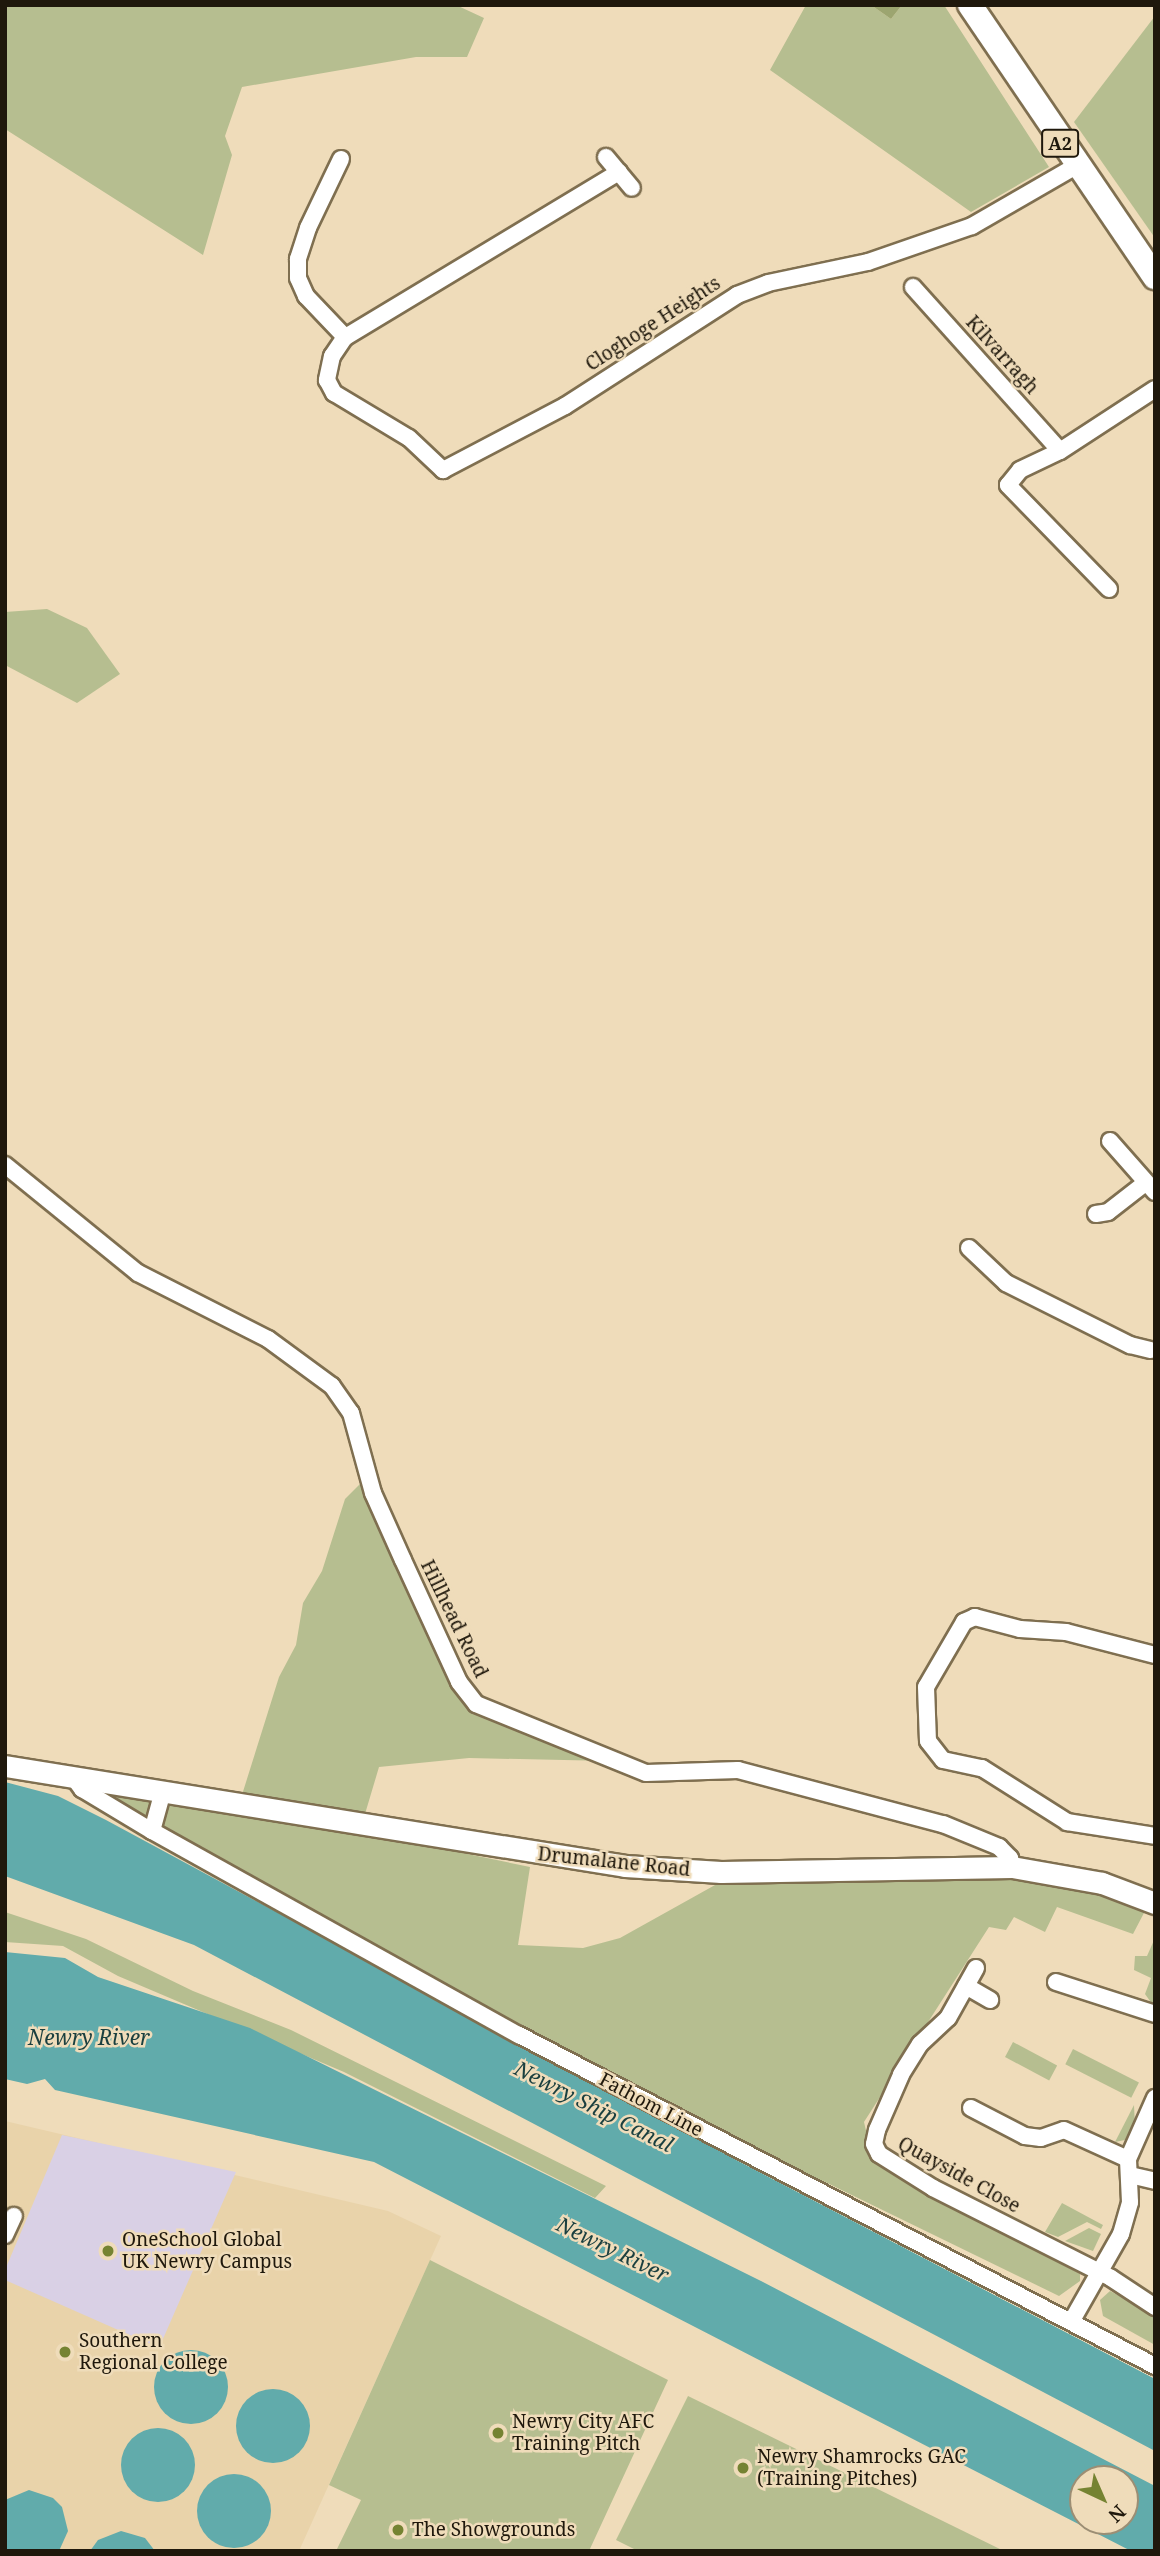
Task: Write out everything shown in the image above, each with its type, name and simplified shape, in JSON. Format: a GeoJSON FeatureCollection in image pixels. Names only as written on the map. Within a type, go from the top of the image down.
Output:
{"type":"FeatureCollection","features":[{"type":"Feature","properties":{"kind":"main road","name":"A2"},"geometry":{"type":"LineString","coordinates":[[970,5],[1076,166],[1155,277]]}},
{"type":"Feature","properties":{"kind":"main road"},"geometry":{"type":"LineString","coordinates":[[5,1766],[74,1778]]}},
{"type":"Feature","properties":{"kind":"main road","name":"Drumalane Road"},"geometry":{"type":"LineString","coordinates":[[74,1778],[625,1866],[721,1872],[1012,1867],[1102,1883],[1155,1903]]}},
{"type":"Feature","properties":{"kind":"street"},"geometry":{"type":"LineString","coordinates":[[606,157],[632,188]]}},
{"type":"Feature","properties":{"kind":"street"},"geometry":{"type":"LineString","coordinates":[[341,159],[308,228],[298,259],[298,278],[306,296],[345,337],[619,172]]}},
{"type":"Feature","properties":{"kind":"street","name":"Cloghoge Heights"},"geometry":{"type":"LineString","coordinates":[[345,337],[332,356],[327,380],[334,393],[409,438],[443,470],[565,406],[737,295],[768,283],[868,262],[972,226],[1076,166]]}},
{"type":"Feature","properties":{"kind":"street","name":"Kilvarragh"},"geometry":{"type":"LineString","coordinates":[[913,287],[1060,451]]}},
{"type":"Feature","properties":{"kind":"street"},"geometry":{"type":"LineString","coordinates":[[1109,589],[1008,485],[1020,470],[1060,451],[1155,389]]}},
{"type":"Feature","properties":{"kind":"street"},"geometry":{"type":"LineString","coordinates":[[1096,1214],[1108,1212],[1149,1188],[1110,1141]]}},
{"type":"Feature","properties":{"kind":"street","name":"Hillhead Road"},"geometry":{"type":"LineString","coordinates":[[5,1165],[138,1273],[268,1339],[332,1386],[351,1413],[373,1493],[403,1560],[459,1682],[476,1703],[646,1773],[738,1770],[943,1824],[999,1847],[1010,1858],[1012,1867]]}},
{"type":"Feature","properties":{"kind":"street"},"geometry":{"type":"LineString","coordinates":[[969,1248],[1006,1283],[1130,1345],[1153,1352]]}},
{"type":"Feature","properties":{"kind":"street"},"geometry":{"type":"LineString","coordinates":[[1155,1655],[1066,1632],[1020,1629],[975,1618],[964,1622],[926,1687],[928,1741],[943,1760],[982,1768],[1067,1822],[1155,1836]]}},
{"type":"Feature","properties":{"kind":"street","name":"Fathom Line"},"geometry":{"type":"LineString","coordinates":[[74,1778],[82,1790],[152,1831],[519,2035],[1155,2366]]}},
{"type":"Feature","properties":{"kind":"street"},"geometry":{"type":"LineString","coordinates":[[152,1831],[163,1791]]}},
{"type":"Feature","properties":{"kind":"street","name":"Quayside Close"},"geometry":{"type":"LineString","coordinates":[[976,1968],[948,2018],[920,2044],[901,2075],[874,2144],[879,2154],[933,2188],[1100,2273],[1155,2307]]}},
{"type":"Feature","properties":{"kind":"street"},"geometry":{"type":"LineString","coordinates":[[1056,1983],[1155,2014]]}},
{"type":"Feature","properties":{"kind":"street"},"geometry":{"type":"LineString","coordinates":[[966,1986],[990,2000]]}},
{"type":"Feature","properties":{"kind":"street"},"geometry":{"type":"LineString","coordinates":[[1071,2322],[1121,2234],[1129,2167],[1155,2098]]}},
{"type":"Feature","properties":{"kind":"street"},"geometry":{"type":"LineString","coordinates":[[971,2108],[1025,2136],[1041,2138],[1064,2130],[1155,2181]]}},
{"type":"Feature","properties":{"kind":"street"},"geometry":{"type":"LineString","coordinates":[[5,2235],[14,2216]]}},
{"type":"Feature","properties":{"kind":"shaded area"},"geometry":{"type":"Polygon","coordinates":[[[5,2121],[388,2211],[441,2236],[299,2551],[5,2551],[5,2121]]]}},
{"type":"Feature","properties":{"kind":"shaded area","name":"OneSchool Global UK Newry Campus"},"geometry":{"type":"Polygon","coordinates":[[[62,2135],[236,2172],[159,2348],[5,2280],[5,2270],[62,2135]]]}},
{"type":"Feature","properties":{"kind":"green space"},"geometry":{"type":"Polygon","coordinates":[[[5,5],[456,5],[484,18],[467,57],[416,57],[242,87],[225,136],[232,155],[203,255],[5,129],[5,5]]]}},
{"type":"Feature","properties":{"kind":"green space"},"geometry":{"type":"Polygon","coordinates":[[[806,5],[871,5],[891,19],[902,5],[944,5],[1049,167],[971,212],[770,70],[806,5]]]}},
{"type":"Feature","properties":{"kind":"green space"},"geometry":{"type":"Polygon","coordinates":[[[871,5],[902,5],[891,19],[871,5]]]}},
{"type":"Feature","properties":{"kind":"green space"},"geometry":{"type":"Polygon","coordinates":[[[1155,16],[1155,238],[1074,122],[1155,16]]]}},
{"type":"Feature","properties":{"kind":"green space"},"geometry":{"type":"Polygon","coordinates":[[[47,609],[87,628],[120,674],[77,703],[5,665],[5,612],[47,609]]]}},
{"type":"Feature","properties":{"kind":"green space"},"geometry":{"type":"Polygon","coordinates":[[[361,1483],[463,1689],[609,1761],[469,1758],[379,1767],[365,1814],[241,1798],[279,1677],[296,1645],[303,1603],[322,1571],[345,1499],[361,1483]]]}},
{"type":"Feature","properties":{"kind":"green space"},"geometry":{"type":"Polygon","coordinates":[[[81,1788],[337,1827],[530,1867],[518,1945],[583,1948],[620,1938],[733,1875],[1014,1879],[1116,1896],[1145,1911],[1133,1934],[1057,1907],[1045,1932],[1014,1917],[1006,1930],[989,1927],[864,2122],[873,2161],[1080,2274],[1080,2281],[1059,2296],[821,2180],[814,2191],[81,1788]]]}},
{"type":"Feature","properties":{"kind":"green space"},"geometry":{"type":"Polygon","coordinates":[[[5,1912],[86,1939],[193,1991],[291,2030],[606,2186],[595,2198],[344,2072],[118,1976],[63,1946],[5,1942],[5,1912]]]}},
{"type":"Feature","properties":{"kind":"green space"},"geometry":{"type":"Polygon","coordinates":[[[1155,1938],[1155,2008],[1145,1994],[1151,1978],[1134,1970],[1135,1956],[1147,1956],[1155,1938]]]}},
{"type":"Feature","properties":{"kind":"green space"},"geometry":{"type":"Polygon","coordinates":[[[1013,2042],[1057,2065],[1049,2080],[1005,2057],[1013,2042]]]}},
{"type":"Feature","properties":{"kind":"green space"},"geometry":{"type":"Polygon","coordinates":[[[1073,2049],[1139,2083],[1131,2098],[1065,2064],[1073,2049]]]}},
{"type":"Feature","properties":{"kind":"green space"},"geometry":{"type":"Polygon","coordinates":[[[1134,2105],[1135,2127],[1130,2139],[1115,2142],[1134,2105]]]}},
{"type":"Feature","properties":{"kind":"green space"},"geometry":{"type":"Polygon","coordinates":[[[1062,2203],[1103,2225],[1101,2229],[1087,2222],[1058,2237],[1045,2232],[1062,2203]]]}},
{"type":"Feature","properties":{"kind":"green space"},"geometry":{"type":"Polygon","coordinates":[[[1089,2228],[1101,2234],[1093,2251],[1065,2241],[1089,2228]]]}},
{"type":"Feature","properties":{"kind":"green space","name":"Newry City AFC Training Pitch"},"geometry":{"type":"Polygon","coordinates":[[[430,2260],[668,2380],[589,2551],[336,2551],[361,2500],[329,2485],[430,2260]]]}},
{"type":"Feature","properties":{"kind":"green space"},"geometry":{"type":"Polygon","coordinates":[[[1110,2291],[1155,2315],[1155,2345],[1103,2316],[1100,2300],[1110,2291]]]}},
{"type":"Feature","properties":{"kind":"green space","name":"Newry Shamrocks GAC (Training Pitches)"},"geometry":{"type":"Polygon","coordinates":[[[688,2396],[1004,2551],[638,2551],[616,2540],[688,2396]]]}},
{"type":"Feature","properties":{"kind":"water","name":"Newry Ship Canal"},"geometry":{"type":"Polygon","coordinates":[[[5,1782],[58,1796],[106,1820],[738,2161],[1155,2379],[1155,2451],[194,1945],[5,1876],[5,1782]]]}},
{"type":"Feature","properties":{"kind":"water","name":"Newry River"},"geometry":{"type":"Polygon","coordinates":[[[5,1952],[65,1958],[98,1977],[250,2028],[761,2281],[1115,2465],[1069,2465],[1069,2519],[374,2162],[55,2090],[45,2079],[27,2084],[5,2079],[5,1952]]]}},
{"type":"Feature","properties":{"kind":"water"},"geometry":{"type":"Polygon","coordinates":[[[191,2350],[212,2356],[222,2366],[228,2387],[222,2408],[212,2418],[191,2424],[170,2418],[160,2408],[154,2387],[160,2366],[170,2356],[191,2350]]]}},
{"type":"Feature","properties":{"kind":"water"},"geometry":{"type":"Polygon","coordinates":[[[273,2389],[294,2395],[304,2405],[310,2426],[304,2447],[294,2457],[273,2463],[252,2457],[242,2447],[236,2426],[242,2405],[252,2395],[273,2389]]]}},
{"type":"Feature","properties":{"kind":"water"},"geometry":{"type":"Polygon","coordinates":[[[158,2428],[179,2434],[189,2444],[195,2465],[189,2486],[179,2496],[158,2502],[137,2496],[127,2486],[121,2465],[127,2444],[137,2434],[158,2428]]]}},
{"type":"Feature","properties":{"kind":"water"},"geometry":{"type":"Polygon","coordinates":[[[234,2474],[255,2480],[265,2490],[271,2511],[265,2532],[255,2542],[234,2548],[213,2542],[203,2532],[197,2511],[203,2490],[213,2480],[234,2474]]]}},
{"type":"Feature","properties":{"kind":"water","name":"Newry River"},"geometry":{"type":"Polygon","coordinates":[[[1139,2478],[1155,2486],[1155,2551],[1131,2551],[1100,2535],[1139,2535],[1139,2478]]]}},
{"type":"Feature","properties":{"kind":"water"},"geometry":{"type":"Polygon","coordinates":[[[29,2490],[53,2498],[62,2507],[68,2531],[59,2551],[5,2551],[5,2500],[29,2490]]]}},
{"type":"Feature","properties":{"kind":"water"},"geometry":{"type":"Polygon","coordinates":[[[121,2531],[145,2538],[155,2551],[90,2551],[98,2540],[121,2531]]]}},
{"type":"Feature","properties":{"kind":"place","name":"OneSchool Global UK Newry Campus"},"geometry":{"type":"Point","coordinates":[108,2251]}},
{"type":"Feature","properties":{"kind":"place","name":"Southern Regional College"},"geometry":{"type":"Point","coordinates":[65,2352]}},
{"type":"Feature","properties":{"kind":"place","name":"Newry City AFC Training Pitch"},"geometry":{"type":"Point","coordinates":[498,2433]}},
{"type":"Feature","properties":{"kind":"place","name":"Newry Shamrocks GAC (Training Pitches)"},"geometry":{"type":"Point","coordinates":[743,2468]}},
{"type":"Feature","properties":{"kind":"place","name":"The Showgrounds"},"geometry":{"type":"Point","coordinates":[398,2530]}}]}
